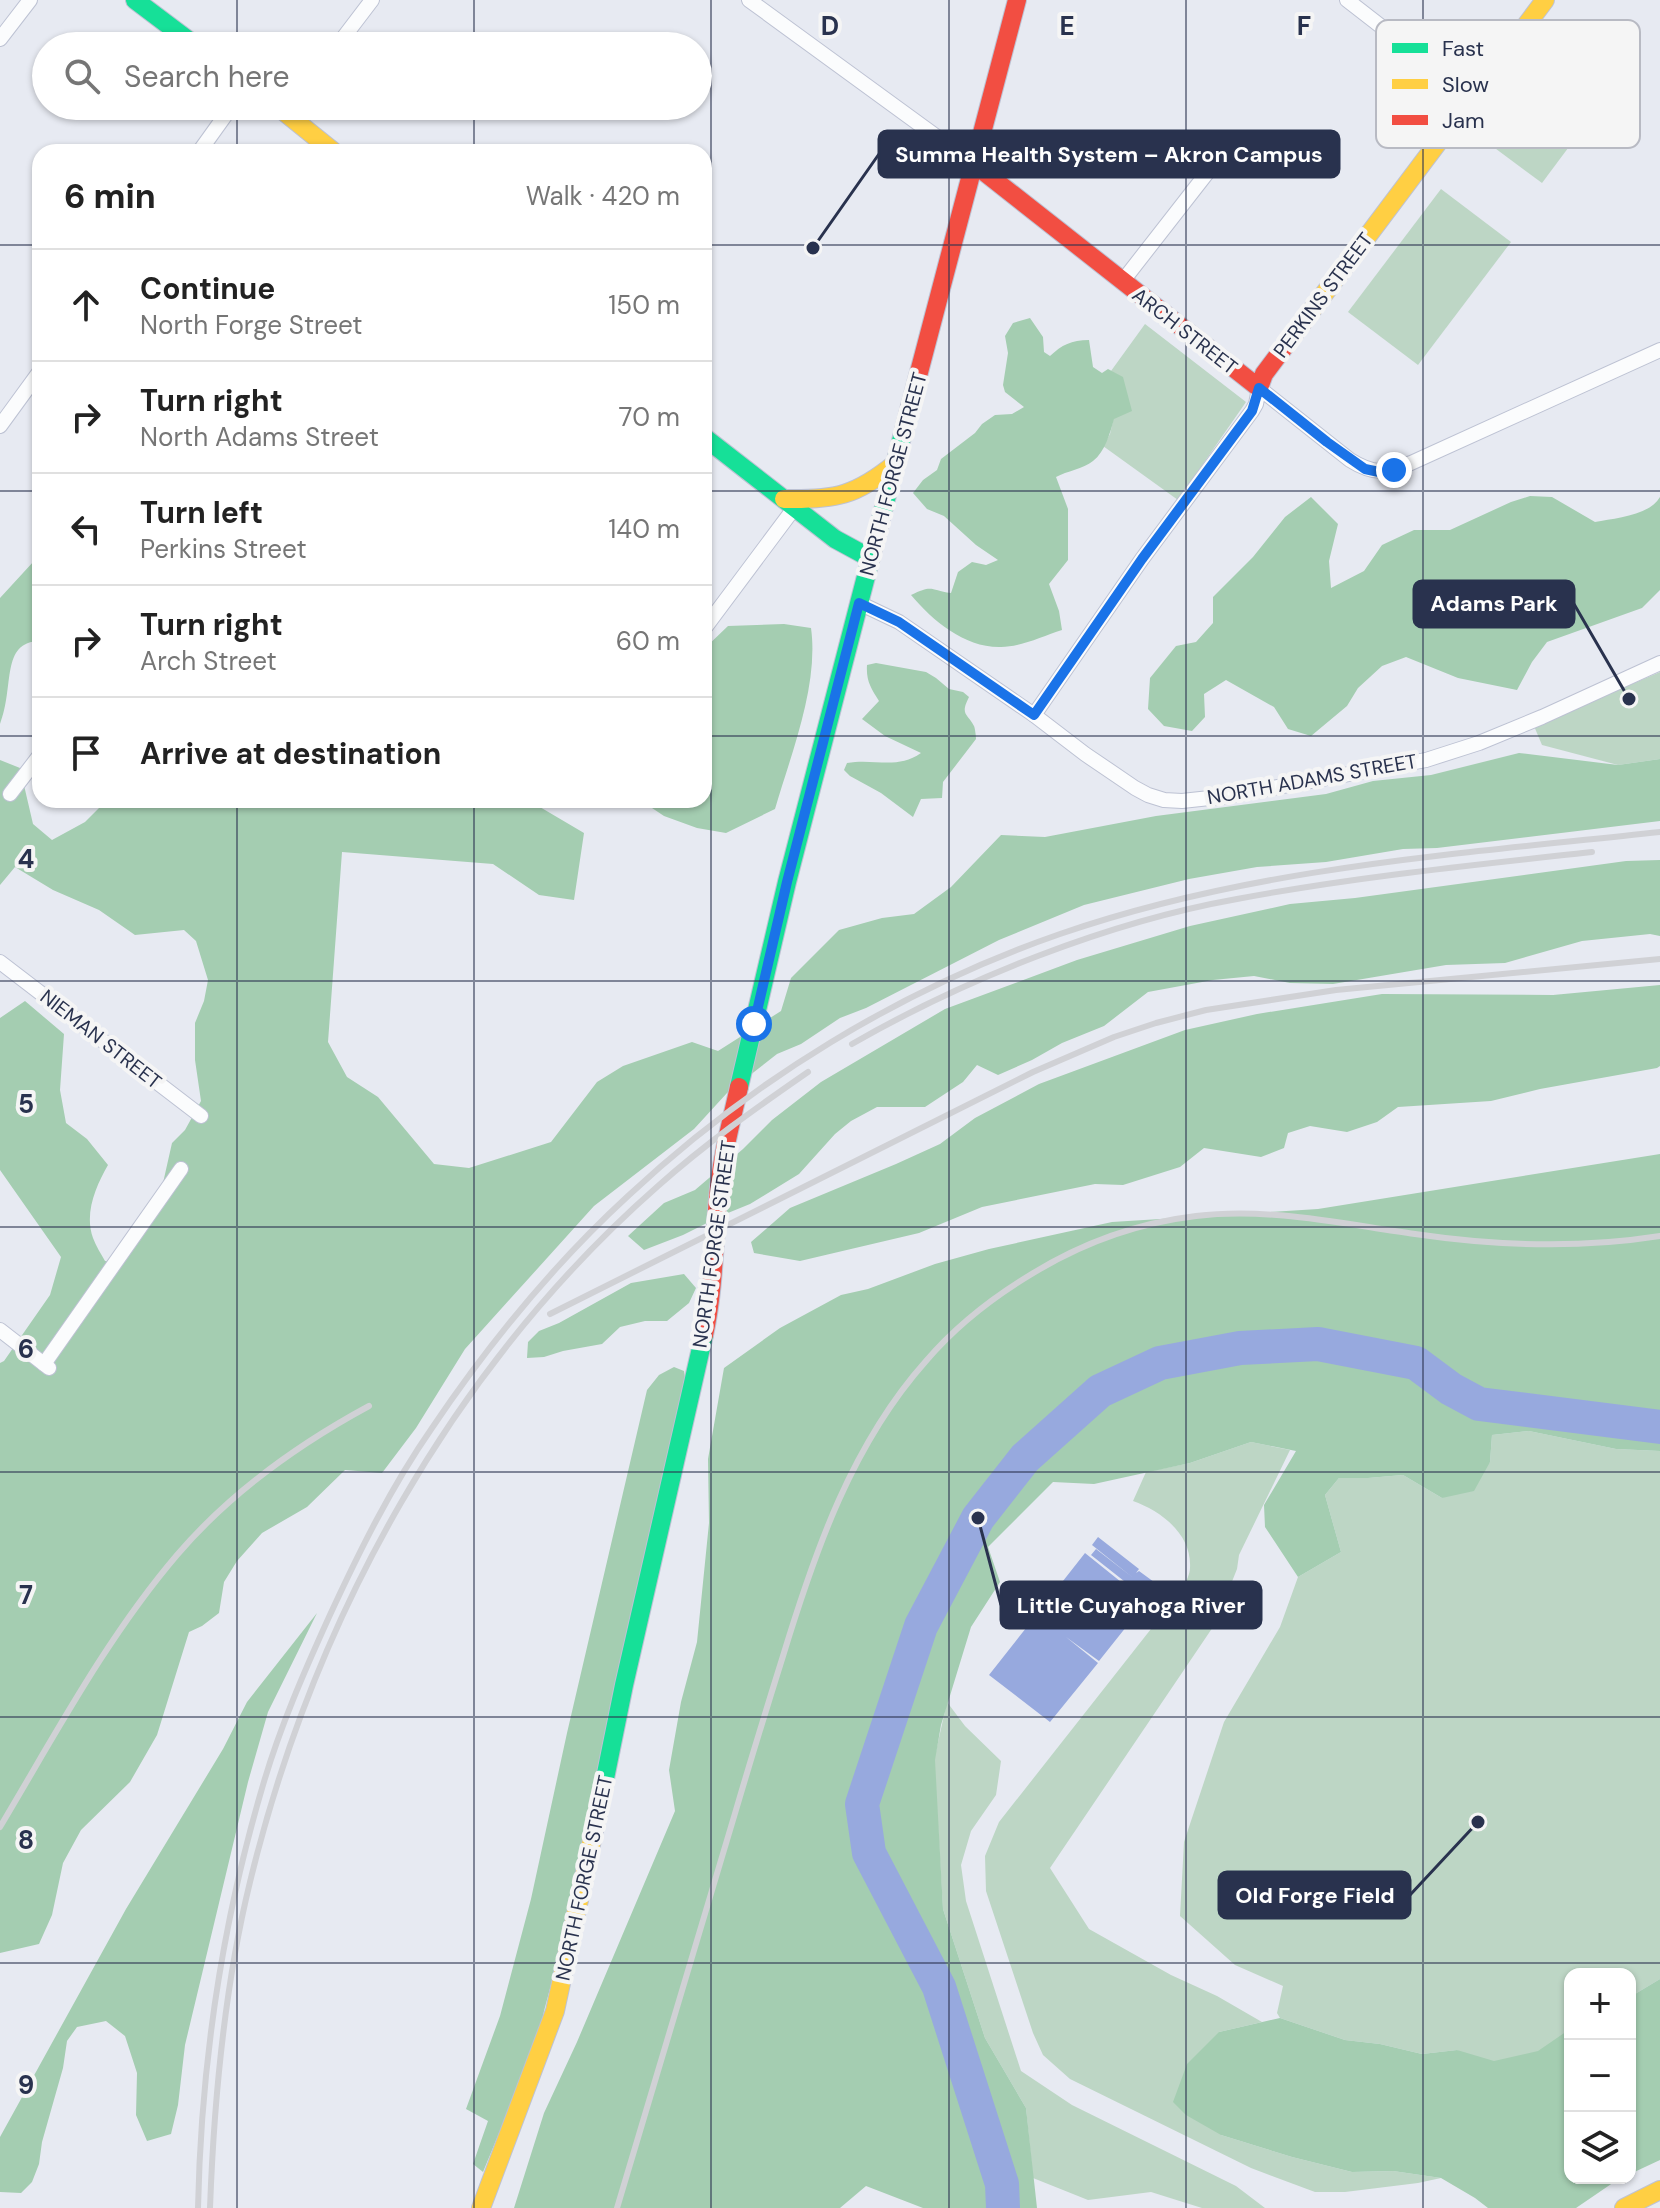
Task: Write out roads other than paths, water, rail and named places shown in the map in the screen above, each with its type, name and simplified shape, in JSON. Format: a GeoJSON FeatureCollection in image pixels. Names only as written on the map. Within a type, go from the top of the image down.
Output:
{"type":"FeatureCollection","features":[{"type":"Feature","properties":{"kind":"street"},"geometry":{"type":"LineString","coordinates":[[0,39],[30,0]]}},
{"type":"Feature","properties":{"kind":"street"},"geometry":{"type":"LineString","coordinates":[[135,0],[177,32]]}},
{"type":"Feature","properties":{"kind":"street"},"geometry":{"type":"LineString","coordinates":[[348,32],[372,0]]}},
{"type":"Feature","properties":{"kind":"street","name":"ARCH STREET"},"geometry":{"type":"LineString","coordinates":[[749,0],[974,164],[1365,469],[1379,472],[1394,470],[1660,350]]}},
{"type":"Feature","properties":{"kind":"street","name":"NORTH FORGE STREET"},"geometry":{"type":"LineString","coordinates":[[481,2208],[555,2011],[563,1979],[624,1685],[709,1313],[718,1194],[725,1149],[787,882],[1017,0]]}},
{"type":"Feature","properties":{"kind":"street"},"geometry":{"type":"LineString","coordinates":[[1347,0],[1376,23]]}},
{"type":"Feature","properties":{"kind":"street","name":"PERKINS STREET"},"geometry":{"type":"LineString","coordinates":[[1530,20],[1545,0]]}},
{"type":"Feature","properties":{"kind":"street"},"geometry":{"type":"LineString","coordinates":[[205,144],[222,120]]}},
{"type":"Feature","properties":{"kind":"street"},"geometry":{"type":"LineString","coordinates":[[298,120],[325,144]]}},
{"type":"Feature","properties":{"kind":"street","name":"PERKINS STREET"},"geometry":{"type":"LineString","coordinates":[[1034,715],[1142,559],[1252,411],[1264,374],[1434,148]]}},
{"type":"Feature","properties":{"kind":"street"},"geometry":{"type":"LineString","coordinates":[[1122,282],[1207,173]]}},
{"type":"Feature","properties":{"kind":"street"},"geometry":{"type":"LineString","coordinates":[[0,426],[32,382]]}},
{"type":"Feature","properties":{"kind":"street"},"geometry":{"type":"LineString","coordinates":[[712,443],[835,539],[870,558]]}},
{"type":"Feature","properties":{"kind":"street"},"geometry":{"type":"LineString","coordinates":[[712,617],[790,503],[852,493],[869,485],[896,463]]}},
{"type":"Feature","properties":{"kind":"street","name":"NORTH ADAMS STREET"},"geometry":{"type":"LineString","coordinates":[[859,603],[899,622],[1135,788],[1164,800],[1228,796],[1426,760],[1479,743],[1542,717],[1660,663]]}},
{"type":"Feature","properties":{"kind":"street"},"geometry":{"type":"LineString","coordinates":[[10,794],[32,765]]}},
{"type":"Feature","properties":{"kind":"street","name":"NIEMAN STREET"},"geometry":{"type":"LineString","coordinates":[[0,962],[201,1116]]}},
{"type":"Feature","properties":{"kind":"street"},"geometry":{"type":"LineString","coordinates":[[0,1330],[47,1366],[181,1169]]}},
{"type":"Feature","properties":{"kind":"street"},"geometry":{"type":"LineString","coordinates":[[1624,2208],[1660,2190]]}},
{"type":"Feature","properties":{"kind":"water"},"geometry":{"type":"Polygon","coordinates":[[[1098,1537],[1139,1569],[1136,1573],[1139,1571],[1154,1582],[1143,1596],[1091,1555],[1096,1549],[1132,1577],[1092,1545],[1098,1537]]]}},
{"type":"Feature","properties":{"kind":"water"},"geometry":{"type":"Polygon","coordinates":[[[1085,1553],[1146,1602],[1099,1661],[1066,1637],[1098,1663],[1050,1722],[989,1675],[1085,1553]]]}},
{"type":"Feature","properties":{"kind":"waterway"},"geometry":{"type":"LineString","coordinates":[[1003,2208],[1002,2184],[939,1987],[869,1853],[862,1804],[921,1626],[978,1518],[1025,1458],[1100,1391],[1160,1363],[1240,1348],[1318,1344],[1416,1363],[1451,1389],[1479,1404],[1660,1427]]}},
{"type":"Feature","properties":{"kind":"railway"},"geometry":{"type":"LineString","coordinates":[[198,2208],[209,2047],[225,1942],[263,1785],[302,1679],[376,1520],[432,1428],[523,1306],[574,1249],[628,1196],[725,1114],[830,1042],[943,982],[1060,934],[1133,911],[1282,878],[1433,856],[1660,832]]}},
{"type":"Feature","properties":{"kind":"railway"},"geometry":{"type":"LineString","coordinates":[[852,1044],[942,997],[1038,956],[1138,922],[1188,909],[1370,878],[1592,852]]}},
{"type":"Feature","properties":{"kind":"railway"},"geometry":{"type":"LineString","coordinates":[[550,1314],[1033,1072],[1114,1037],[1156,1023],[1206,1010],[1336,990],[1660,959]]}},
{"type":"Feature","properties":{"kind":"railway"},"geometry":{"type":"LineString","coordinates":[[210,2208],[222,2044],[233,1962],[250,1882],[277,1784],[312,1687],[353,1593],[401,1502],[456,1416],[517,1334],[584,1257],[658,1186],[712,1141],[808,1072]]}},
{"type":"Feature","properties":{"kind":"railway"},"geometry":{"type":"LineString","coordinates":[[617,2208],[808,1577],[839,1500],[877,1427],[900,1393],[949,1336],[1002,1293],[1069,1254],[1110,1236],[1174,1219],[1223,1214],[1278,1215],[1446,1238],[1507,1243],[1599,1243],[1660,1236]]}},
{"type":"Feature","properties":{"kind":"railway"},"geometry":{"type":"LineString","coordinates":[[0,1827],[105,1653],[177,1555],[219,1511],[266,1472],[316,1437],[369,1406]]}},
{"type":"Feature","properties":{"kind":"place","name":"Summa Health System – Akron Campus"},"geometry":{"type":"Point","coordinates":[813,248]}},
{"type":"Feature","properties":{"kind":"place","name":"Adams Park"},"geometry":{"type":"Point","coordinates":[1629,699]}},
{"type":"Feature","properties":{"kind":"place","name":"Little Cuyahoga River"},"geometry":{"type":"Point","coordinates":[978,1518]}},
{"type":"Feature","properties":{"kind":"place","name":"Old Forge Field"},"geometry":{"type":"Point","coordinates":[1478,1822]}}]}
